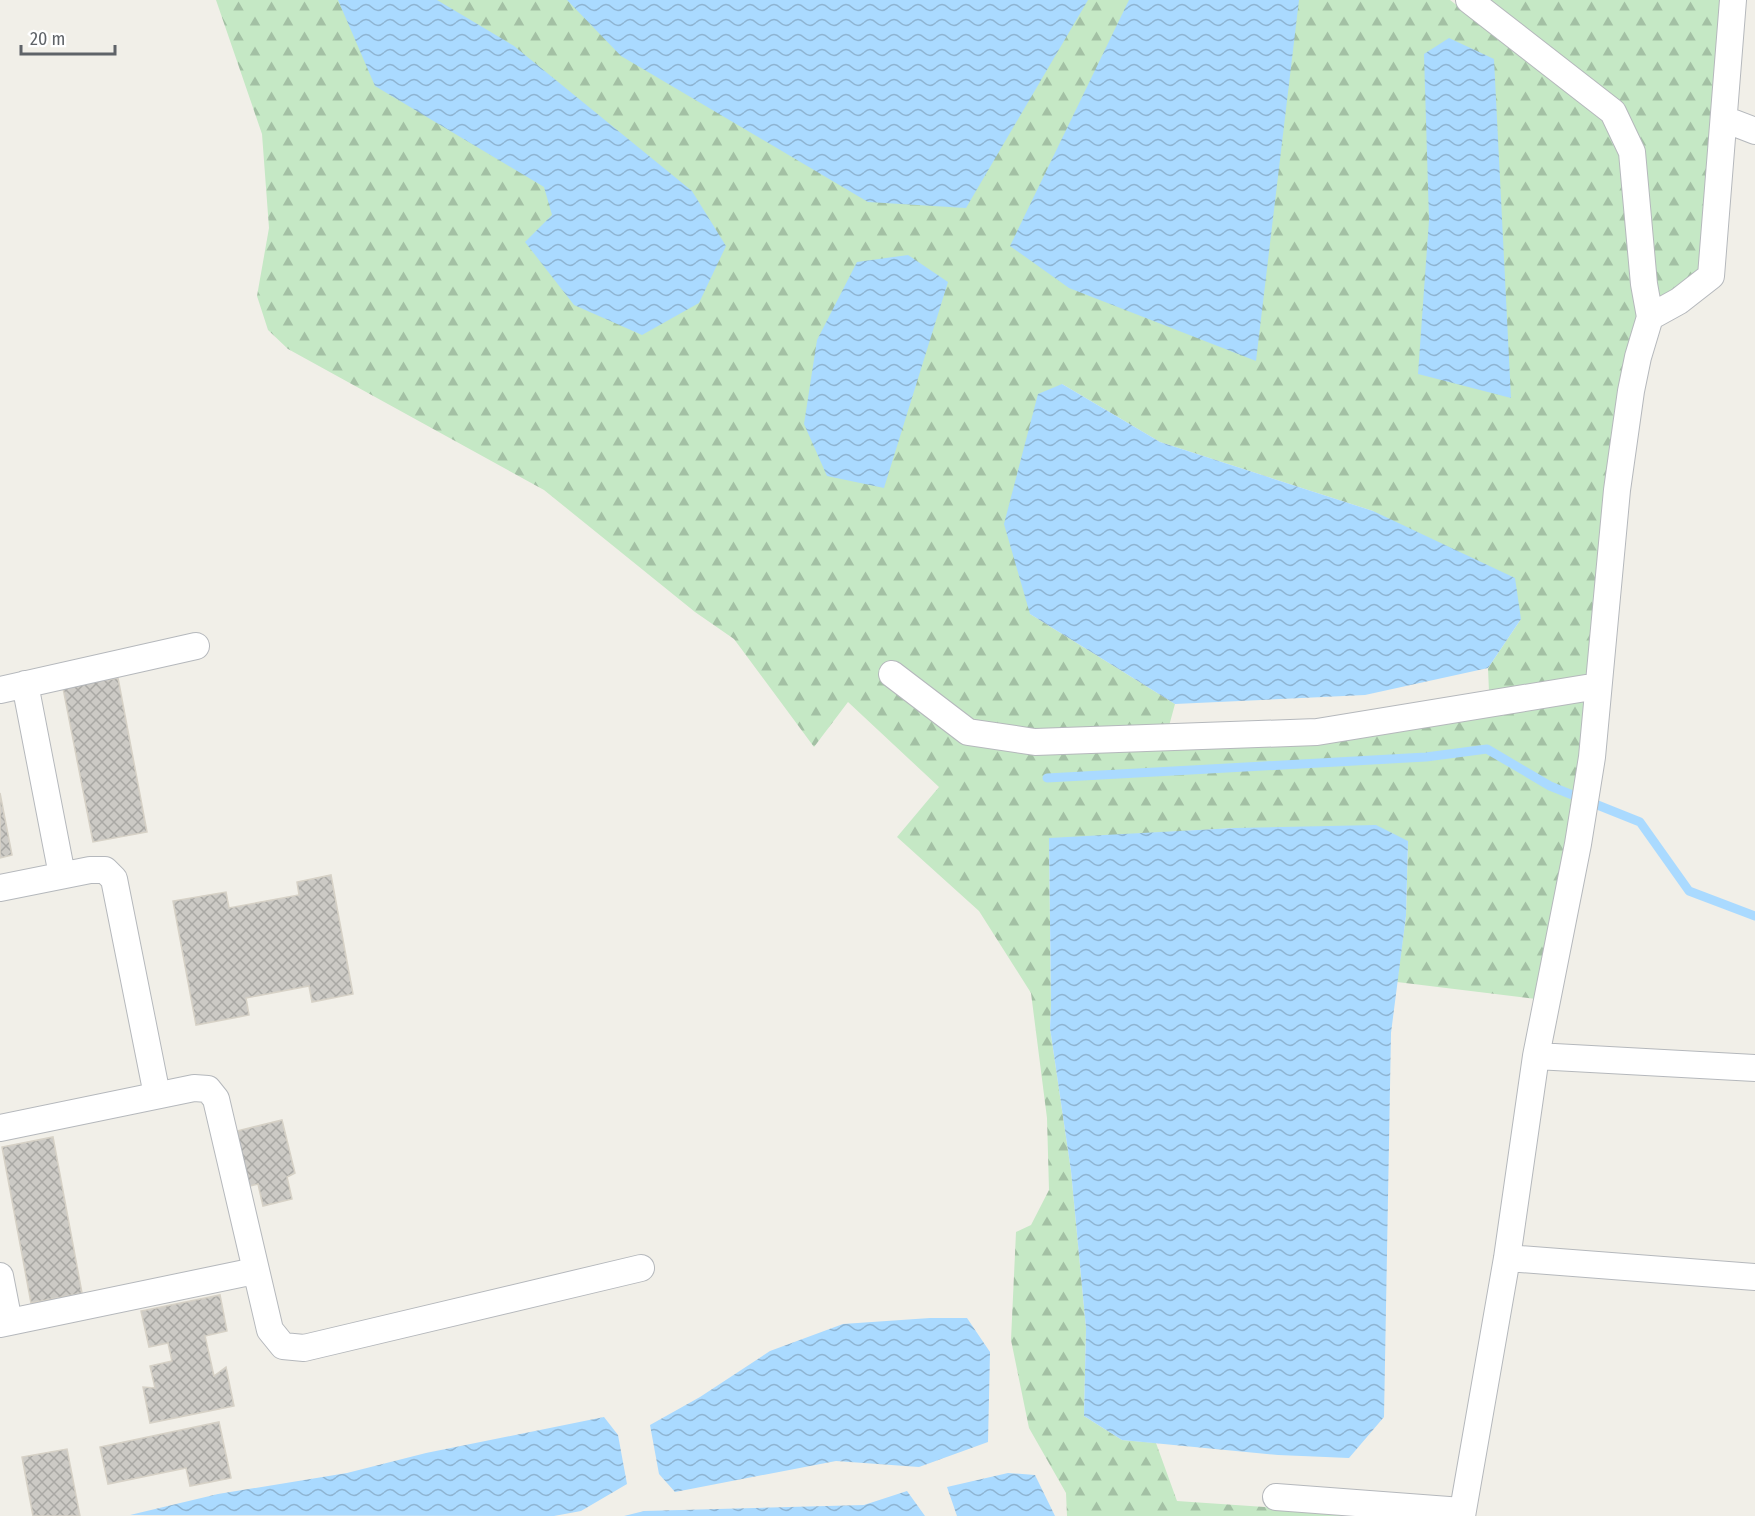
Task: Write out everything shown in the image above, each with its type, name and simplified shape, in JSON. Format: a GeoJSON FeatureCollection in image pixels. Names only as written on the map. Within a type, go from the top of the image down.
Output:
{"type":"FeatureCollection","features":[{"type":"Feature","properties":{"kind":"street"},"geometry":{"type":"LineString","coordinates":[[1276,1497],[1462,1513],[1507,1258],[1536,1056],[1578,844],[1592,757],[1617,490],[1636,369],[1650,318],[1644,284],[1632,152],[1613,112],[1469,0]]}},
{"type":"Feature","properties":{"kind":"street"},"geometry":{"type":"LineString","coordinates":[[1650,318],[1678,301],[1711,276],[1733,0]]}},
{"type":"Feature","properties":{"kind":"street"},"geometry":{"type":"LineString","coordinates":[[1724,119],[1755,131]]}},
{"type":"Feature","properties":{"kind":"street"},"geometry":{"type":"LineString","coordinates":[[0,690],[196,646]]}},
{"type":"Feature","properties":{"kind":"street"},"geometry":{"type":"LineString","coordinates":[[891,674],[968,732],[1035,742],[1317,732],[1598,686]]}},
{"type":"Feature","properties":{"kind":"street"},"geometry":{"type":"LineString","coordinates":[[25,684],[62,875]]}},
{"type":"Feature","properties":{"kind":"street"},"geometry":{"type":"LineString","coordinates":[[0,888],[90,870],[105,870],[114,879],[157,1095]]}},
{"type":"Feature","properties":{"kind":"street"},"geometry":{"type":"LineString","coordinates":[[1536,1056],[1755,1068]]}},
{"type":"Feature","properties":{"kind":"street"},"geometry":{"type":"LineString","coordinates":[[0,1128],[157,1095],[195,1088],[208,1089],[216,1100],[270,1330],[284,1346],[304,1348],[641,1268]]}},
{"type":"Feature","properties":{"kind":"street"},"geometry":{"type":"LineString","coordinates":[[1507,1258],[1755,1277]]}},
{"type":"Feature","properties":{"kind":"street"},"geometry":{"type":"LineString","coordinates":[[0,1276],[4,1323],[255,1271]]}},
{"type":"Feature","properties":{"kind":"green space"},"geometry":{"type":"Polygon","coordinates":[[[216,0],[1450,0],[1604,119],[1621,156],[1639,316],[1588,677],[1489,692],[1488,668],[1521,619],[1373,511],[1160,442],[1062,384],[1030,614],[1175,704],[1169,726],[1063,751],[1585,699],[1571,812],[1536,999],[1397,982],[1406,916],[1408,841],[1235,828],[1049,839],[1050,1028],[1071,1171],[1086,1328],[1084,1416],[1122,1440],[1156,1443],[1177,1501],[1396,1516],[1067,1516],[1066,1493],[1029,1428],[1011,1340],[1016,1232],[1031,1225],[1049,1190],[1047,1118],[1031,993],[979,911],[897,837],[939,787],[848,702],[814,747],[734,639],[695,612],[544,490],[288,349],[268,330],[257,296],[269,228],[262,134],[216,0]]]}},
{"type":"Feature","properties":{"kind":"green space"},"geometry":{"type":"Polygon","coordinates":[[[1486,0],[1722,0],[1700,270],[1674,291],[1658,300],[1643,149],[1486,0]]]}},
{"type":"Feature","properties":{"kind":"water"},"geometry":{"type":"Polygon","coordinates":[[[338,0],[437,0],[514,46],[692,191],[726,246],[699,303],[642,335],[574,305],[525,242],[552,215],[544,187],[375,86],[338,0]]]}},
{"type":"Feature","properties":{"kind":"water"},"geometry":{"type":"Polygon","coordinates":[[[567,0],[1088,0],[966,208],[868,202],[621,56],[567,0]]]}},
{"type":"Feature","properties":{"kind":"water"},"geometry":{"type":"Polygon","coordinates":[[[1129,0],[1299,0],[1256,361],[1069,288],[1010,246],[1129,0]]]}},
{"type":"Feature","properties":{"kind":"water"},"geometry":{"type":"Polygon","coordinates":[[[1449,38],[1494,59],[1511,398],[1418,374],[1429,220],[1424,54],[1449,38]]]}},
{"type":"Feature","properties":{"kind":"water"},"geometry":{"type":"Polygon","coordinates":[[[908,255],[948,282],[884,488],[827,476],[804,424],[817,340],[857,262],[908,255]]]}},
{"type":"Feature","properties":{"kind":"water"},"geometry":{"type":"Polygon","coordinates":[[[1062,384],[1160,442],[1373,511],[1515,578],[1521,619],[1488,668],[1365,695],[1175,704],[1030,614],[1004,524],[1038,394],[1062,384]]]}},
{"type":"Feature","properties":{"kind":"water"},"geometry":{"type":"Polygon","coordinates":[[[1376,825],[1408,841],[1406,916],[1391,1033],[1384,1417],[1349,1458],[1278,1455],[1122,1440],[1084,1416],[1086,1328],[1071,1171],[1050,1028],[1049,838],[1235,828],[1376,825]]]}},
{"type":"Feature","properties":{"kind":"water"},"geometry":{"type":"Polygon","coordinates":[[[967,1318],[990,1352],[988,1442],[919,1467],[836,1461],[675,1492],[659,1474],[650,1425],[700,1397],[770,1351],[843,1324],[967,1318]]]}},
{"type":"Feature","properties":{"kind":"water"},"geometry":{"type":"Polygon","coordinates":[[[604,1417],[618,1435],[627,1484],[581,1511],[554,1516],[130,1515],[218,1494],[347,1473],[426,1453],[604,1417]]]}},
{"type":"Feature","properties":{"kind":"water"},"geometry":{"type":"Polygon","coordinates":[[[1008,1473],[1035,1475],[1055,1516],[957,1516],[947,1487],[1008,1473]]]}},
{"type":"Feature","properties":{"kind":"water"},"geometry":{"type":"Polygon","coordinates":[[[907,1491],[925,1516],[624,1516],[644,1511],[864,1505],[907,1491]]]}},
{"type":"Feature","properties":{"kind":"building"},"geometry":{"type":"Polygon","coordinates":[[[118,678],[147,832],[93,842],[63,688],[118,678]]]}},
{"type":"Feature","properties":{"kind":"building"},"geometry":{"type":"Polygon","coordinates":[[[0,793],[12,855],[0,858],[0,793]]]}},
{"type":"Feature","properties":{"kind":"building"},"geometry":{"type":"Polygon","coordinates":[[[331,875],[353,994],[312,1002],[309,986],[246,998],[249,1015],[196,1025],[173,901],[226,892],[229,908],[299,895],[297,882],[331,875]]]}},
{"type":"Feature","properties":{"kind":"building"},"geometry":{"type":"Polygon","coordinates":[[[282,1120],[295,1173],[287,1177],[292,1199],[263,1206],[258,1184],[246,1187],[233,1132],[282,1120]]]}},
{"type":"Feature","properties":{"kind":"building"},"geometry":{"type":"Polygon","coordinates":[[[53,1137],[82,1293],[31,1303],[2,1147],[53,1137]]]}},
{"type":"Feature","properties":{"kind":"building"},"geometry":{"type":"Polygon","coordinates":[[[220,1295],[227,1331],[205,1336],[214,1376],[226,1367],[234,1406],[150,1423],[143,1387],[155,1388],[150,1366],[172,1361],[168,1343],[149,1347],[141,1311],[220,1295]]]}},
{"type":"Feature","properties":{"kind":"building"},"geometry":{"type":"Polygon","coordinates":[[[219,1422],[231,1478],[190,1486],[186,1468],[108,1484],[100,1447],[219,1422]]]}},
{"type":"Feature","properties":{"kind":"building"},"geometry":{"type":"Polygon","coordinates":[[[67,1449],[80,1516],[33,1516],[22,1457],[67,1449]]]}},
{"type":"Feature","properties":{"kind":"waterway"},"geometry":{"type":"LineString","coordinates":[[1047,778],[1426,757],[1487,749],[1550,786],[1640,822],[1689,891],[1755,916]]}}]}
